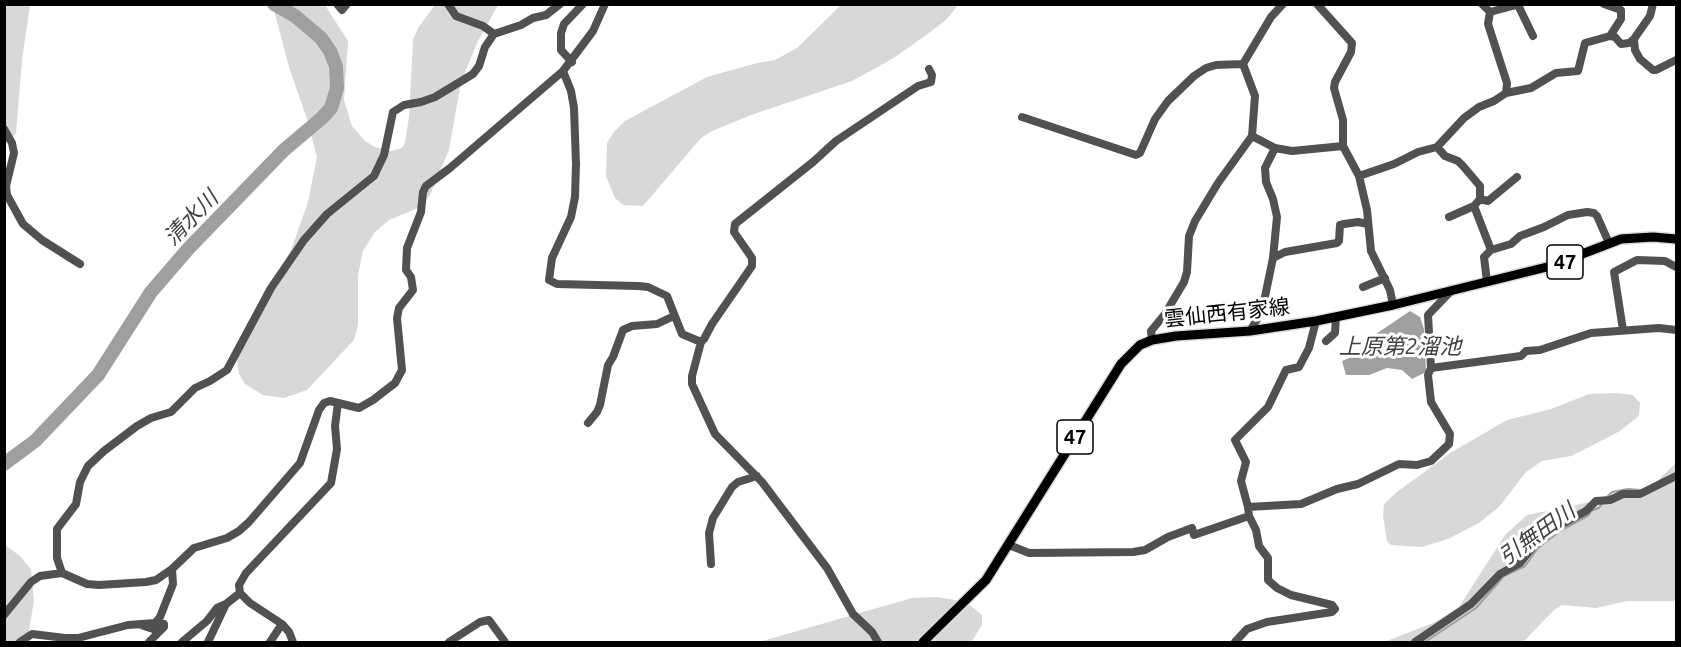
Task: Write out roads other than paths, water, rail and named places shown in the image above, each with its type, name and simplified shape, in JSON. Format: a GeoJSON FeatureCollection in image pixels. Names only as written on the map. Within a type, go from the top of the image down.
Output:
{"type":"FeatureCollection","features":[{"type":"Feature","properties":{"kind":"main road","name":"雲仙西有家線"},"geometry":{"type":"LineString","coordinates":[[923,642],[986,580],[1121,364],[1140,345],[1152,340],[1251,331],[1316,321],[1393,305],[1551,266],[1610,243],[1637,237],[1677,238]]}},
{"type":"Feature","properties":{"kind":"street"},"geometry":{"type":"LineString","coordinates":[[337,4],[342,10],[347,4]]}},
{"type":"Feature","properties":{"kind":"street"},"geometry":{"type":"LineString","coordinates":[[447,4],[456,16],[483,26],[494,34]]}},
{"type":"Feature","properties":{"kind":"street"},"geometry":{"type":"LineString","coordinates":[[572,62],[561,50],[561,33],[564,24],[583,4]]}},
{"type":"Feature","properties":{"kind":"street"},"geometry":{"type":"LineString","coordinates":[[4,615],[31,582],[48,573],[62,573],[87,584],[146,582],[156,580],[172,569],[194,548],[227,538],[249,522],[300,463],[319,410],[324,403],[330,401],[359,408],[395,383],[402,370],[397,318],[399,308],[413,290],[411,277],[406,270],[407,248],[421,212],[423,192],[426,186],[450,168],[572,62],[593,31],[605,4]]}},
{"type":"Feature","properties":{"kind":"street"},"geometry":{"type":"LineString","coordinates":[[1152,340],[1151,331],[1171,305],[1184,282],[1189,236],[1195,221],[1218,183],[1252,135],[1254,91],[1243,64],[1271,17],[1283,4]]}},
{"type":"Feature","properties":{"kind":"street"},"geometry":{"type":"LineString","coordinates":[[1317,4],[1352,43],[1351,52],[1334,88],[1343,120],[1343,146],[1359,176],[1367,210],[1371,251],[1390,290],[1393,305]]}},
{"type":"Feature","properties":{"kind":"street"},"geometry":{"type":"LineString","coordinates":[[1482,4],[1490,12]]}},
{"type":"Feature","properties":{"kind":"street"},"geometry":{"type":"LineString","coordinates":[[1604,4],[1621,10],[1621,19],[1610,36]]}},
{"type":"Feature","properties":{"kind":"street"},"geometry":{"type":"LineString","coordinates":[[1359,176],[1394,164],[1418,152],[1437,147],[1464,118],[1506,93],[1531,88],[1556,73],[1578,71],[1586,44],[1610,36],[1615,37],[1621,44],[1629,43],[1650,16],[1653,4]]}},
{"type":"Feature","properties":{"kind":"street"},"geometry":{"type":"LineString","coordinates":[[62,573],[57,558],[57,529],[76,504],[80,482],[88,466],[137,426],[151,418],[171,412],[195,388],[227,370],[271,288],[304,240],[327,214],[374,176],[384,155],[393,112],[404,105],[435,97],[472,74],[479,66],[485,47],[494,34],[546,15],[559,5]]}},
{"type":"Feature","properties":{"kind":"street"},"geometry":{"type":"LineString","coordinates":[[1490,12],[1519,5],[1533,36]]}},
{"type":"Feature","properties":{"kind":"street"},"geometry":{"type":"LineString","coordinates":[[1490,12],[1488,24],[1507,83],[1506,93]]}},
{"type":"Feature","properties":{"kind":"street"},"geometry":{"type":"LineString","coordinates":[[1634,39],[1635,50],[1649,69],[1656,70],[1677,60]]}},
{"type":"Feature","properties":{"kind":"street"},"geometry":{"type":"LineString","coordinates":[[1022,117],[1138,154],[1155,119],[1168,101],[1194,76],[1216,65],[1243,64]]}},
{"type":"Feature","properties":{"kind":"street"},"geometry":{"type":"LineString","coordinates":[[878,642],[872,632],[853,614],[827,568],[757,476],[715,434],[692,384],[692,376],[700,342],[752,266],[752,258],[734,232],[735,224],[836,141],[918,86],[933,81],[929,69]]}},
{"type":"Feature","properties":{"kind":"street"},"geometry":{"type":"LineString","coordinates":[[563,71],[572,91],[574,108],[575,197],[571,217],[552,258],[549,280],[557,284],[648,287],[668,298],[682,334],[700,342]]}},
{"type":"Feature","properties":{"kind":"street"},"geometry":{"type":"LineString","coordinates":[[4,129],[12,143],[14,153],[6,186],[7,195],[23,224],[42,240],[80,264]]}},
{"type":"Feature","properties":{"kind":"street"},"geometry":{"type":"LineString","coordinates":[[1252,135],[1275,148],[1292,151],[1343,146]]}},
{"type":"Feature","properties":{"kind":"street"},"geometry":{"type":"LineString","coordinates":[[1437,147],[1445,156],[1458,161],[1480,186],[1480,199],[1474,206],[1449,218]]}},
{"type":"Feature","properties":{"kind":"street"},"geometry":{"type":"LineString","coordinates":[[1251,331],[1262,311],[1274,258],[1277,217],[1266,182],[1265,168],[1275,148]]}},
{"type":"Feature","properties":{"kind":"street"},"geometry":{"type":"LineString","coordinates":[[1480,199],[1488,201],[1517,177]]}},
{"type":"Feature","properties":{"kind":"street"},"geometry":{"type":"LineString","coordinates":[[1474,206],[1491,250]]}},
{"type":"Feature","properties":{"kind":"street"},"geometry":{"type":"LineString","coordinates":[[1487,282],[1484,257],[1491,250],[1511,244],[1520,236],[1568,215],[1594,213],[1610,243]]}},
{"type":"Feature","properties":{"kind":"street"},"geometry":{"type":"LineString","coordinates":[[1274,258],[1285,252],[1337,243],[1340,225],[1358,222],[1368,224]]}},
{"type":"Feature","properties":{"kind":"street"},"geometry":{"type":"LineString","coordinates":[[1623,330],[1614,272],[1637,260],[1665,261],[1677,267]]}},
{"type":"Feature","properties":{"kind":"street"},"geometry":{"type":"LineString","coordinates":[[1363,287],[1384,278]]}},
{"type":"Feature","properties":{"kind":"street"},"geometry":{"type":"LineString","coordinates":[[1248,507],[1301,504],[1337,489],[1358,484],[1399,464],[1417,465],[1431,461],[1449,444],[1450,434],[1431,402],[1428,375],[1431,368],[1428,315],[1452,291]]}},
{"type":"Feature","properties":{"kind":"street"},"geometry":{"type":"LineString","coordinates":[[588,423],[600,405],[608,365],[623,330],[632,326],[657,324],[674,316]]}},
{"type":"Feature","properties":{"kind":"street"},"geometry":{"type":"LineString","coordinates":[[1326,341],[1335,333],[1336,317]]}},
{"type":"Feature","properties":{"kind":"street"},"geometry":{"type":"LineString","coordinates":[[1235,642],[1247,629],[1267,621],[1332,612],[1335,609],[1332,604],[1292,595],[1277,588],[1268,580],[1268,558],[1259,546],[1241,482],[1246,462],[1235,440],[1268,407],[1286,370],[1299,368],[1309,348],[1316,321]]}},
{"type":"Feature","properties":{"kind":"street"},"geometry":{"type":"LineString","coordinates":[[1431,368],[1521,356],[1526,351],[1540,350],[1591,333],[1659,328],[1677,330]]}},
{"type":"Feature","properties":{"kind":"street"},"geometry":{"type":"LineString","coordinates":[[293,642],[289,632],[282,624],[250,603],[240,593],[239,585],[246,573],[331,483],[337,449],[335,426],[338,403]]}},
{"type":"Feature","properties":{"kind":"street"},"geometry":{"type":"LineString","coordinates":[[711,564],[709,533],[713,518],[732,487],[738,482],[757,476]]}},
{"type":"Feature","properties":{"kind":"street"},"geometry":{"type":"LineString","coordinates":[[1415,642],[1471,604],[1500,574],[1520,563],[1532,548],[1556,528],[1604,500],[1623,494],[1640,494],[1677,476]]}},
{"type":"Feature","properties":{"kind":"street"},"geometry":{"type":"LineString","coordinates":[[1009,545],[1029,554],[1133,552],[1145,550],[1168,537],[1192,528],[1194,535],[1249,516]]}},
{"type":"Feature","properties":{"kind":"street"},"geometry":{"type":"LineString","coordinates":[[20,642],[32,634],[65,640],[128,625],[155,622],[160,617],[173,584],[172,569]]}},
{"type":"Feature","properties":{"kind":"street"},"geometry":{"type":"LineString","coordinates":[[182,642],[207,621],[217,608],[240,593]]}},
{"type":"Feature","properties":{"kind":"street"},"geometry":{"type":"LineString","coordinates":[[208,642],[226,604]]}},
{"type":"Feature","properties":{"kind":"street"},"geometry":{"type":"LineString","coordinates":[[449,642],[480,622],[489,620],[506,642]]}},
{"type":"Feature","properties":{"kind":"street"},"geometry":{"type":"LineString","coordinates":[[144,625],[153,629],[164,624],[164,627],[150,642]]}},
{"type":"Feature","properties":{"kind":"street"},"geometry":{"type":"LineString","coordinates":[[270,642],[282,624]]}},
{"type":"Feature","properties":{"kind":"water","name":"上原第2溜池"},"geometry":{"type":"Polygon","coordinates":[[[1410,311],[1420,317],[1424,329],[1426,372],[1412,379],[1402,370],[1387,368],[1369,375],[1346,375],[1342,361],[1358,354],[1373,336],[1410,311]]]}},
{"type":"Feature","properties":{"kind":"waterway","name":"清水川"},"geometry":{"type":"LineString","coordinates":[[4,464],[35,441],[98,375],[151,292],[188,249],[284,150],[331,108],[337,88],[336,66],[330,51],[321,38],[295,16],[274,4]]}},
{"type":"Feature","properties":{"kind":"waterway","name":"引無田川"},"geometry":{"type":"LineString","coordinates":[[1607,497],[1612,492],[1628,489],[1641,490]]}},
{"type":"Feature","properties":{"kind":"waterway","name":"引無田川"},"geometry":{"type":"LineString","coordinates":[[1425,642],[1476,608],[1504,576],[1525,566],[1538,548],[1602,504]]}}]}
